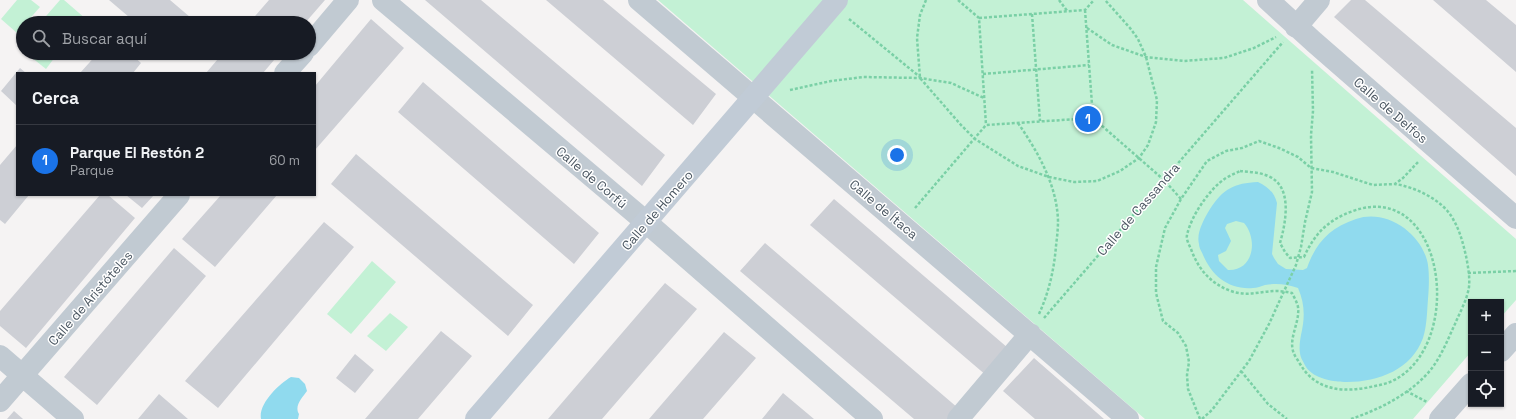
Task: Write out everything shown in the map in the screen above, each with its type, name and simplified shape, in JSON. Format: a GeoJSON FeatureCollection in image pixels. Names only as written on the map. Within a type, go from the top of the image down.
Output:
{"type":"FeatureCollection","features":[{"type":"Feature","properties":{"kind":"street"},"geometry":{"type":"LineString","coordinates":[[316,38],[348,0]]}},
{"type":"Feature","properties":{"kind":"street","name":"Calle de Corfú"},"geometry":{"type":"LineString","coordinates":[[383,0],[646,222],[872,419]]}},
{"type":"Feature","properties":{"kind":"street","name":"Calle de Ítaca"},"geometry":{"type":"LineString","coordinates":[[639,0],[1128,419]]}},
{"type":"Feature","properties":{"kind":"street","name":"Calle de Delfos"},"geometry":{"type":"LineString","coordinates":[[1268,0],[1296,27],[1516,218]]}},
{"type":"Feature","properties":{"kind":"street"},"geometry":{"type":"LineString","coordinates":[[1296,27],[1319,0]]}},
{"type":"Feature","properties":{"kind":"street","name":"Calle de Homero"},"geometry":{"type":"LineString","coordinates":[[476,419],[834,3]]}},
{"type":"Feature","properties":{"kind":"street"},"geometry":{"type":"LineString","coordinates":[[286,72],[296,60]]}},
{"type":"Feature","properties":{"kind":"street","name":"Calle de Aristóteles"},"geometry":{"type":"LineString","coordinates":[[0,401],[178,196]]}},
{"type":"Feature","properties":{"kind":"street"},"geometry":{"type":"LineString","coordinates":[[958,419],[1030,334]]}},
{"type":"Feature","properties":{"kind":"street"},"geometry":{"type":"LineString","coordinates":[[1504,348],[1516,334]]}},
{"type":"Feature","properties":{"kind":"street"},"geometry":{"type":"LineString","coordinates":[[0,356],[73,419]]}},
{"type":"Feature","properties":{"kind":"street"},"geometry":{"type":"LineString","coordinates":[[1440,419],[1468,387]]}},
{"type":"Feature","properties":{"kind":"path"},"geometry":{"type":"LineString","coordinates":[[920,78],[917,38],[920,15],[926,0]]}},
{"type":"Feature","properties":{"kind":"path"},"geometry":{"type":"LineString","coordinates":[[958,0],[979,18],[1085,10],[1094,0]]}},
{"type":"Feature","properties":{"kind":"path"},"geometry":{"type":"LineString","coordinates":[[1059,0],[1068,12]]}},
{"type":"Feature","properties":{"kind":"path"},"geometry":{"type":"LineString","coordinates":[[834,3],[920,78],[975,139],[1018,166],[1049,177],[1074,182],[1097,181],[1120,171],[1139,158],[1148,145],[1156,122],[1157,100],[1146,57],[1138,39],[1105,0]]}},
{"type":"Feature","properties":{"kind":"path"},"geometry":{"type":"LineString","coordinates":[[1085,10],[1093,118]]}},
{"type":"Feature","properties":{"kind":"path"},"geometry":{"type":"LineString","coordinates":[[1032,14],[1040,121]]}},
{"type":"Feature","properties":{"kind":"path"},"geometry":{"type":"LineString","coordinates":[[901,224],[986,125],[979,18]]}},
{"type":"Feature","properties":{"kind":"path"},"geometry":{"type":"LineString","coordinates":[[1087,27],[1112,45],[1146,57],[1184,61],[1224,58],[1254,48],[1296,27]]}},
{"type":"Feature","properties":{"kind":"path","name":"Calle de Cassandra"},"geometry":{"type":"LineString","coordinates":[[1030,334],[1296,27]]}},
{"type":"Feature","properties":{"kind":"path"},"geometry":{"type":"LineString","coordinates":[[1314,42],[1312,67],[1313,111],[1311,135],[1311,168],[1312,192],[1298,257],[1284,292],[1249,361],[1212,410],[1201,419],[1188,389],[1187,375],[1190,362],[1186,346],[1178,333],[1164,321],[1156,293],[1156,267],[1165,228],[1181,199],[1207,161],[1226,151],[1242,148],[1259,141],[1280,148],[1298,157],[1311,168],[1333,172],[1373,185],[1395,184],[1405,186],[1442,205],[1453,218],[1463,242],[1469,286],[1464,305],[1447,344],[1427,375],[1390,403],[1370,413],[1352,419]]}},
{"type":"Feature","properties":{"kind":"path"},"geometry":{"type":"LineString","coordinates":[[983,74],[1089,65]]}},
{"type":"Feature","properties":{"kind":"path"},"geometry":{"type":"LineString","coordinates":[[788,90],[831,81],[863,77],[920,78],[951,83],[984,98]]}},
{"type":"Feature","properties":{"kind":"path"},"geometry":{"type":"LineString","coordinates":[[986,125],[1093,118],[1164,180],[1181,199]]}},
{"type":"Feature","properties":{"kind":"path"},"geometry":{"type":"LineString","coordinates":[[1018,123],[1032,144],[1049,177],[1056,200],[1058,222],[1055,265],[1047,296],[1030,334]]}},
{"type":"Feature","properties":{"kind":"path"},"geometry":{"type":"LineString","coordinates":[[1395,184],[1403,178],[1432,146]]}},
{"type":"Feature","properties":{"kind":"path"},"geometry":{"type":"LineString","coordinates":[[1240,171],[1268,176],[1278,183],[1283,191],[1285,206],[1283,230],[1280,243],[1284,252],[1290,258],[1304,257],[1311,242],[1323,227],[1339,217],[1364,207],[1376,206],[1388,208],[1402,214],[1410,220],[1425,238],[1435,265],[1438,293],[1432,335],[1421,356],[1411,368],[1390,383],[1354,390],[1338,390],[1325,386],[1310,378],[1293,351],[1293,336],[1297,322],[1298,306],[1292,293],[1284,292],[1277,291],[1248,294],[1232,291],[1210,280],[1201,270],[1193,255],[1186,236],[1192,219],[1204,201],[1226,178],[1240,171]]}},
{"type":"Feature","properties":{"kind":"path"},"geometry":{"type":"LineString","coordinates":[[1468,273],[1516,271]]}},
{"type":"Feature","properties":{"kind":"path"},"geometry":{"type":"LineString","coordinates":[[1241,372],[1268,404],[1287,419]]}},
{"type":"Feature","properties":{"kind":"green space"},"geometry":{"type":"Polygon","coordinates":[[[17,0],[31,0],[40,7],[32,16],[16,16],[16,32],[1,19],[17,0]]]}},
{"type":"Feature","properties":{"kind":"green space"},"geometry":{"type":"Polygon","coordinates":[[[60,0],[64,0],[83,16],[46,16],[60,0]]]}},
{"type":"Feature","properties":{"kind":"green space"},"geometry":{"type":"Polygon","coordinates":[[[658,0],[1243,0],[1516,239],[1516,300],[1504,314],[1504,299],[1468,299],[1468,355],[1413,419],[1145,419],[658,0]]]}},
{"type":"Feature","properties":{"kind":"green space"},"geometry":{"type":"Polygon","coordinates":[[[35,60],[53,60],[46,69],[35,60]]]}},
{"type":"Feature","properties":{"kind":"green space"},"geometry":{"type":"Polygon","coordinates":[[[372,261],[396,282],[351,334],[327,314],[372,261]]]}},
{"type":"Feature","properties":{"kind":"green space"},"geometry":{"type":"Polygon","coordinates":[[[390,313],[408,327],[386,351],[367,336],[390,313]]]}},
{"type":"Feature","properties":{"kind":"water"},"geometry":{"type":"Polygon","coordinates":[[[1258,182],[1265,186],[1270,190],[1276,199],[1277,203],[1272,254],[1278,264],[1286,269],[1303,270],[1307,268],[1315,251],[1325,237],[1339,227],[1356,219],[1377,217],[1388,220],[1407,230],[1415,238],[1422,247],[1428,266],[1429,283],[1427,318],[1423,338],[1418,349],[1403,366],[1382,376],[1359,381],[1336,381],[1319,377],[1306,367],[1300,355],[1304,311],[1298,288],[1278,284],[1254,288],[1236,287],[1222,280],[1216,275],[1207,263],[1199,245],[1198,240],[1203,222],[1210,209],[1220,196],[1230,188],[1258,182]],[[1236,221],[1227,224],[1225,228],[1231,241],[1226,251],[1218,255],[1219,261],[1228,270],[1237,269],[1243,265],[1248,260],[1251,253],[1251,237],[1244,223],[1236,221]]]}},
{"type":"Feature","properties":{"kind":"water"},"geometry":{"type":"Polygon","coordinates":[[[291,377],[299,378],[305,384],[307,391],[297,408],[299,414],[298,419],[261,419],[263,407],[270,395],[275,389],[291,377]]]}},
{"type":"Feature","properties":{"kind":"building"},"geometry":{"type":"Polygon","coordinates":[[[109,0],[170,0],[189,16],[128,16],[109,0]]]}},
{"type":"Feature","properties":{"kind":"building"},"geometry":{"type":"Polygon","coordinates":[[[269,0],[325,0],[311,16],[255,16],[269,0]]]}},
{"type":"Feature","properties":{"kind":"building"},"geometry":{"type":"Polygon","coordinates":[[[425,0],[481,0],[665,155],[642,186],[425,0]]]}},
{"type":"Feature","properties":{"kind":"building"},"geometry":{"type":"Polygon","coordinates":[[[546,0],[603,0],[716,94],[693,125],[546,0]]]}},
{"type":"Feature","properties":{"kind":"building"},"geometry":{"type":"Polygon","coordinates":[[[1351,0],[1365,0],[1516,128],[1516,176],[1334,17],[1351,0]]]}},
{"type":"Feature","properties":{"kind":"building"},"geometry":{"type":"Polygon","coordinates":[[[1433,0],[1486,0],[1516,25],[1516,72],[1433,0]]]}},
{"type":"Feature","properties":{"kind":"building"},"geometry":{"type":"Polygon","coordinates":[[[371,19],[404,48],[316,149],[316,85],[371,19]]]}},
{"type":"Feature","properties":{"kind":"building"},"geometry":{"type":"Polygon","coordinates":[[[92,60],[138,60],[141,63],[134,72],[81,72],[92,60]]]}},
{"type":"Feature","properties":{"kind":"building"},"geometry":{"type":"Polygon","coordinates":[[[217,60],[274,60],[264,72],[207,72],[217,60]]]}},
{"type":"Feature","properties":{"kind":"building"},"geometry":{"type":"Polygon","coordinates":[[[20,68],[25,72],[17,72],[20,68]]]}},
{"type":"Feature","properties":{"kind":"building"},"geometry":{"type":"Polygon","coordinates":[[[16,73],[16,105],[1,91],[16,73]]]}},
{"type":"Feature","properties":{"kind":"building"},"geometry":{"type":"Polygon","coordinates":[[[423,82],[599,233],[574,264],[398,112],[423,82]]]}},
{"type":"Feature","properties":{"kind":"building"},"geometry":{"type":"Polygon","coordinates":[[[16,146],[16,196],[28,196],[5,224],[0,220],[0,165],[16,146]]]}},
{"type":"Feature","properties":{"kind":"building"},"geometry":{"type":"Polygon","coordinates":[[[356,154],[533,305],[508,336],[331,184],[356,154]]]}},
{"type":"Feature","properties":{"kind":"building"},"geometry":{"type":"Polygon","coordinates":[[[99,196],[109,196],[135,218],[26,348],[0,326],[0,311],[99,196]]]}},
{"type":"Feature","properties":{"kind":"building"},"geometry":{"type":"Polygon","coordinates":[[[127,196],[153,196],[142,208],[127,196]]]}},
{"type":"Feature","properties":{"kind":"building"},"geometry":{"type":"Polygon","coordinates":[[[220,196],[276,196],[215,267],[182,239],[220,196]]]}},
{"type":"Feature","properties":{"kind":"building"},"geometry":{"type":"Polygon","coordinates":[[[834,199],[1008,348],[987,376],[810,225],[834,199]]]}},
{"type":"Feature","properties":{"kind":"building"},"geometry":{"type":"Polygon","coordinates":[[[324,222],[354,247],[218,408],[185,381],[324,222]]]}},
{"type":"Feature","properties":{"kind":"building"},"geometry":{"type":"Polygon","coordinates":[[[765,243],[958,408],[948,419],[914,419],[740,271],[765,243]]]}},
{"type":"Feature","properties":{"kind":"building"},"geometry":{"type":"Polygon","coordinates":[[[174,248],[206,276],[97,405],[64,377],[174,248]]]}},
{"type":"Feature","properties":{"kind":"building"},"geometry":{"type":"Polygon","coordinates":[[[665,283],[697,309],[602,419],[548,419],[665,283]]]}},
{"type":"Feature","properties":{"kind":"building"},"geometry":{"type":"Polygon","coordinates":[[[441,331],[472,356],[418,419],[365,419],[441,331]]]}},
{"type":"Feature","properties":{"kind":"building"},"geometry":{"type":"Polygon","coordinates":[[[724,332],[756,358],[703,419],[649,419],[724,332]]]}},
{"type":"Feature","properties":{"kind":"building"},"geometry":{"type":"Polygon","coordinates":[[[355,354],[374,370],[355,393],[336,378],[355,354]]]}},
{"type":"Feature","properties":{"kind":"building"},"geometry":{"type":"Polygon","coordinates":[[[1034,358],[1104,419],[1035,419],[1003,391],[1034,358]]]}},
{"type":"Feature","properties":{"kind":"building"},"geometry":{"type":"Polygon","coordinates":[[[783,393],[814,419],[762,419],[783,393]]]}},
{"type":"Feature","properties":{"kind":"building"},"geometry":{"type":"Polygon","coordinates":[[[159,394],[188,419],[138,419],[159,394]]]}},
{"type":"Feature","properties":{"kind":"building"},"geometry":{"type":"Polygon","coordinates":[[[14,411],[23,419],[7,419],[14,411]]]}},
{"type":"Feature","properties":{"kind":"place","name":"Parque El Restón 2"},"geometry":{"type":"Point","coordinates":[1088,119]}}]}
